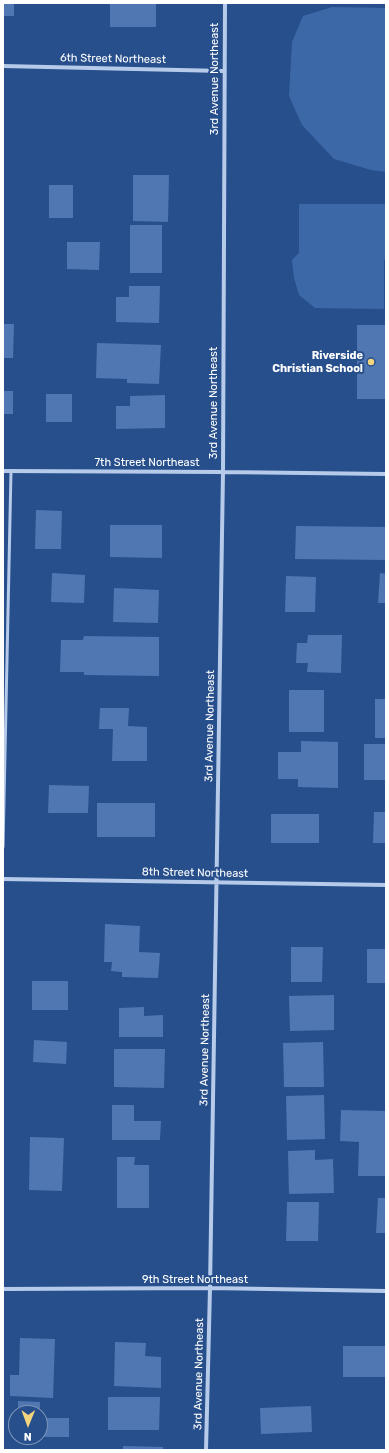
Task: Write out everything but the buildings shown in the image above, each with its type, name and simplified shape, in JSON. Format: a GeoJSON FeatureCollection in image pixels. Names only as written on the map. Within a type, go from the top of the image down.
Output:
{"type":"FeatureCollection","features":[{"type":"Feature","properties":{"kind":"street","name":"3rd Avenue Northeast"},"geometry":{"type":"LineString","coordinates":[[206,1450],[223,472],[225,3]]}},
{"type":"Feature","properties":{"kind":"street","name":"6th Street Northeast"},"geometry":{"type":"LineString","coordinates":[[3,66],[224,71]]}},
{"type":"Feature","properties":{"kind":"street","name":"7th Street Northeast"},"geometry":{"type":"LineString","coordinates":[[3,471],[386,474]]}},
{"type":"Feature","properties":{"kind":"street","name":"8th Street Northeast"},"geometry":{"type":"LineString","coordinates":[[3,879],[386,886]]}},
{"type":"Feature","properties":{"kind":"street","name":"9th Street Northeast"},"geometry":{"type":"LineString","coordinates":[[3,1289],[210,1288],[386,1291]]}},
{"type":"Feature","properties":{"kind":"lane"},"geometry":{"type":"LineString","coordinates":[[3,847],[10,471]]}},
{"type":"Feature","properties":{"kind":"shaded area"},"geometry":{"type":"Polygon","coordinates":[[[332,7],[386,8],[386,172],[371,170],[334,159],[302,125],[289,96],[292,42],[303,16],[332,7]]]}},
{"type":"Feature","properties":{"kind":"shaded area"},"geometry":{"type":"Polygon","coordinates":[[[299,204],[386,204],[384,309],[315,308],[299,295],[294,278],[292,260],[299,253],[299,204]]]}},
{"type":"Feature","properties":{"kind":"place","name":"Riverside Christian School"},"geometry":{"type":"Point","coordinates":[371,362]}}]}
